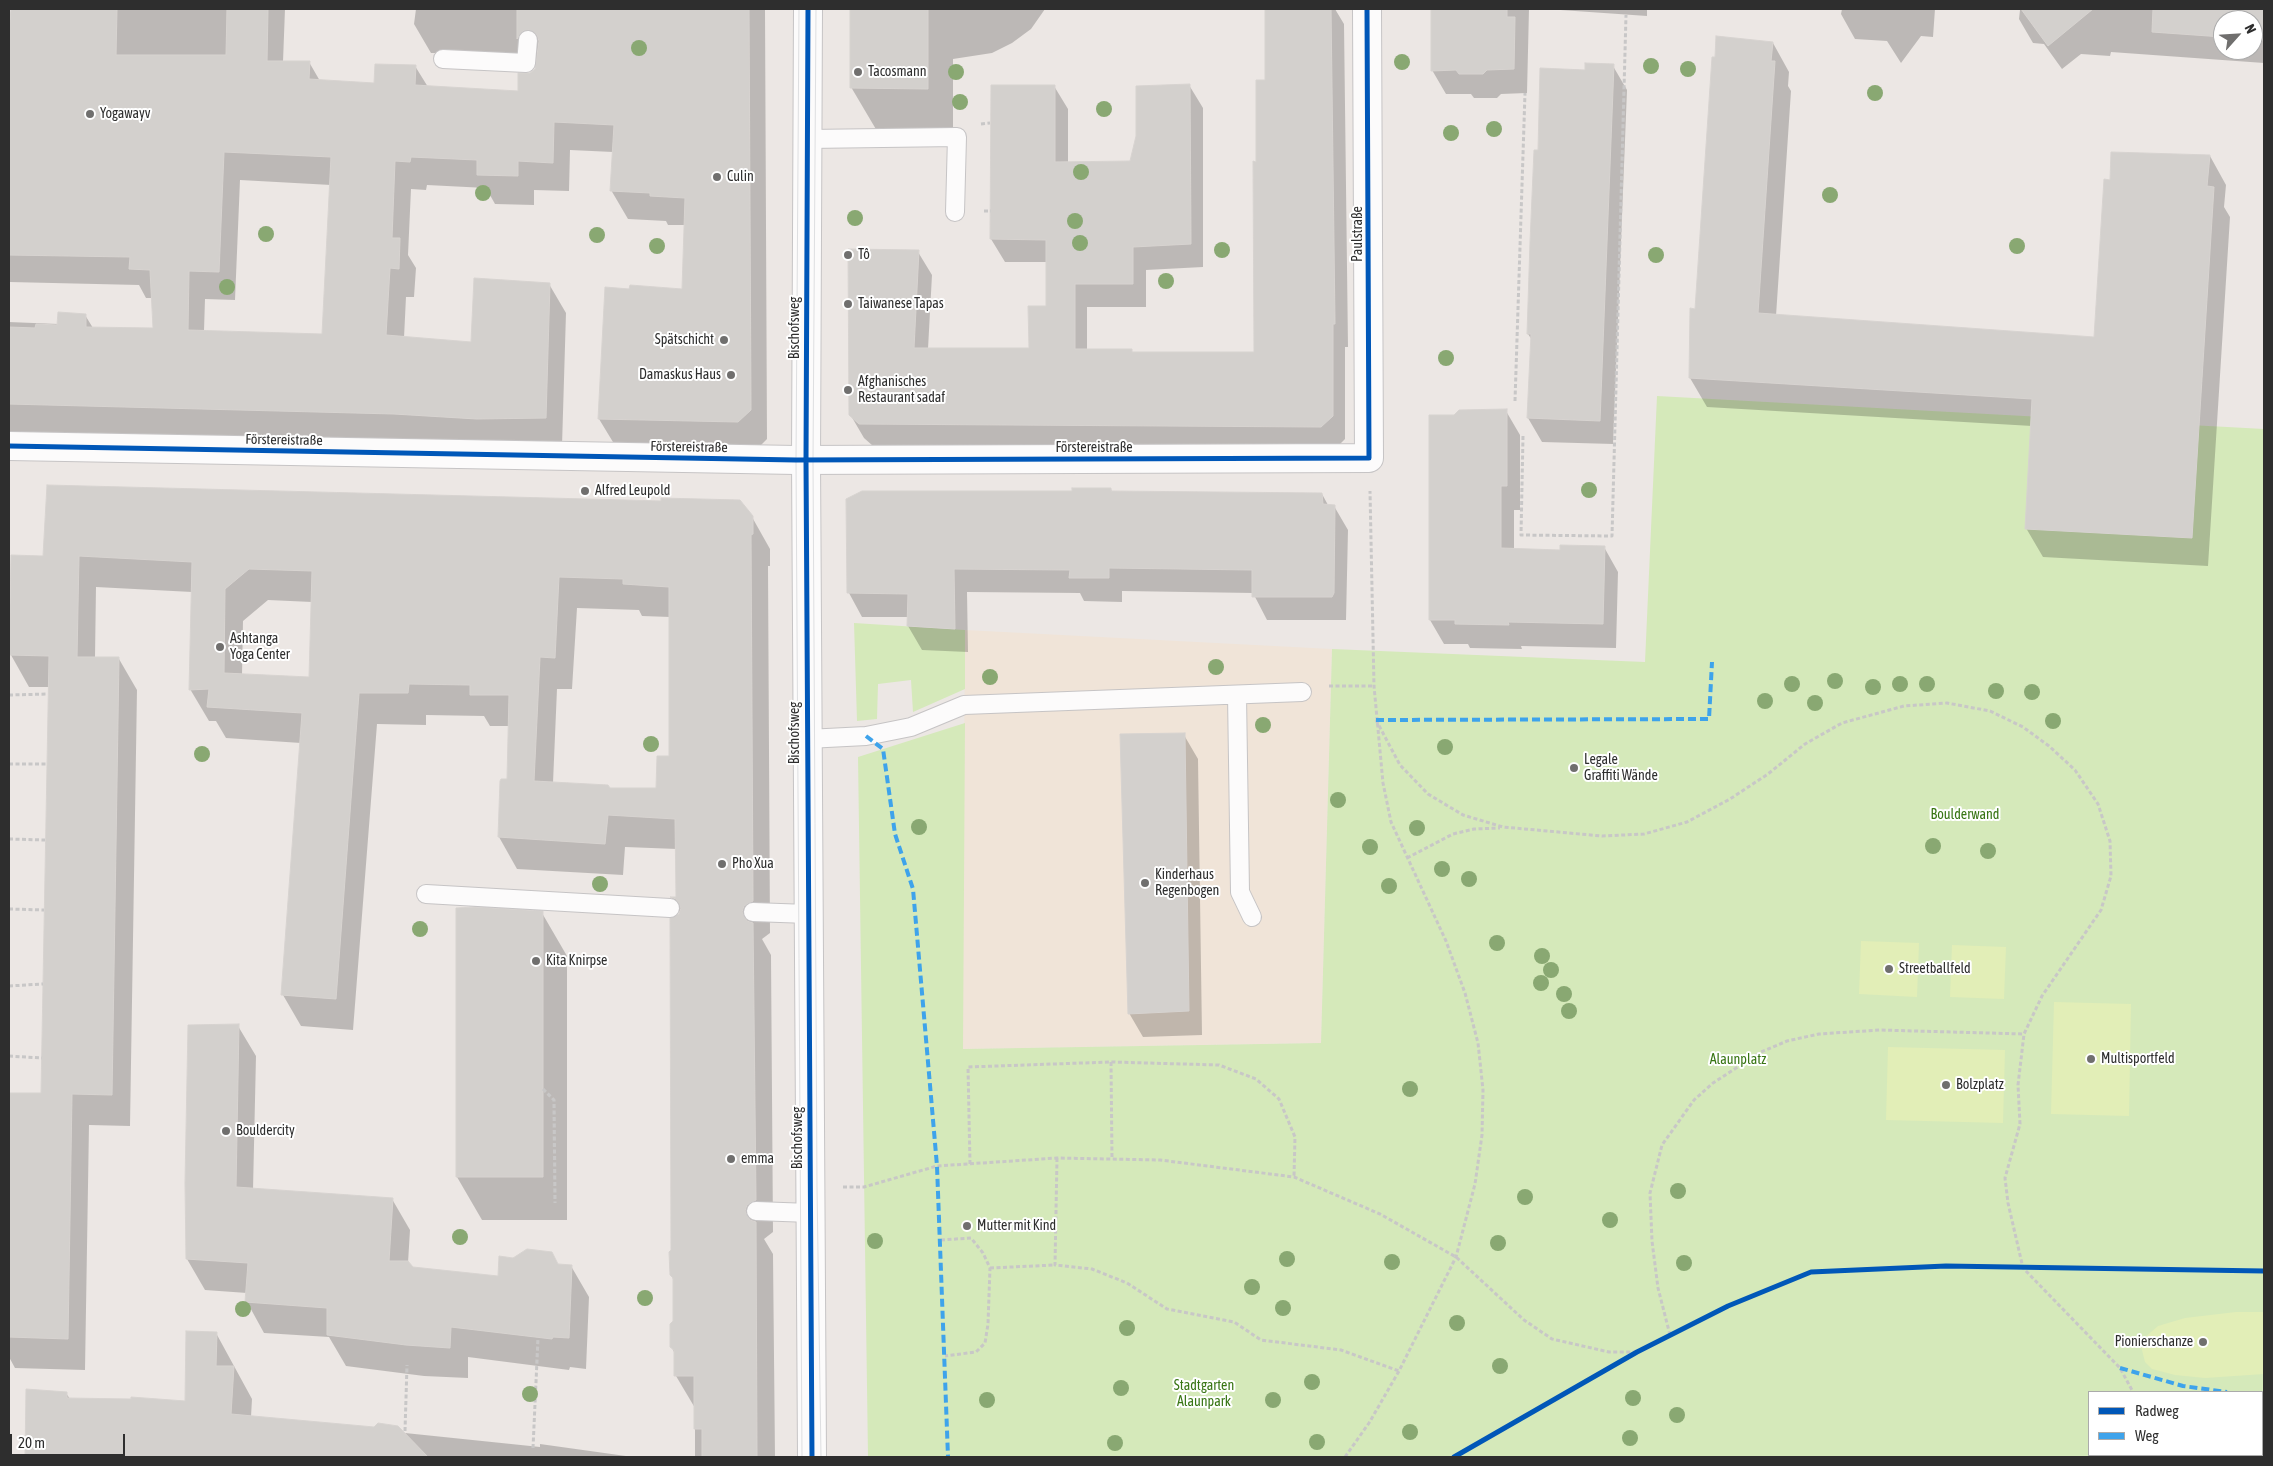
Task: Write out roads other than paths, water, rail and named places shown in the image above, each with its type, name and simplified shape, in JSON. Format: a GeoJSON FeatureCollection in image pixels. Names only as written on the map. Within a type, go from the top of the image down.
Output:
{"type":"FeatureCollection","features":[{"type":"Feature","properties":{"kind":"street","name":"Bischofsweg"},"geometry":{"type":"LineString","coordinates":[[808,9],[806,460],[812,1457]]}},
{"type":"Feature","properties":{"kind":"street","name":"Paulstraße"},"geometry":{"type":"LineString","coordinates":[[1367,9],[1369,458]]}},
{"type":"Feature","properties":{"kind":"street","name":"Förstereistraße"},"geometry":{"type":"LineString","coordinates":[[9,446],[806,460],[1369,458]]}},
{"type":"Feature","properties":{"kind":"lane"},"geometry":{"type":"LineString","coordinates":[[443,59],[526,63],[528,40]]}},
{"type":"Feature","properties":{"kind":"lane"},"geometry":{"type":"LineString","coordinates":[[808,139],[957,137],[955,212]]}},
{"type":"Feature","properties":{"kind":"lane"},"geometry":{"type":"LineString","coordinates":[[807,739],[866,736],[911,727],[964,705],[1302,692]]}},
{"type":"Feature","properties":{"kind":"lane"},"geometry":{"type":"LineString","coordinates":[[1237,695],[1240,892],[1252,917]]}},
{"type":"Feature","properties":{"kind":"lane"},"geometry":{"type":"LineString","coordinates":[[426,894],[670,908]]}},
{"type":"Feature","properties":{"kind":"lane"},"geometry":{"type":"LineString","coordinates":[[753,912],[808,914]]}},
{"type":"Feature","properties":{"kind":"lane"},"geometry":{"type":"LineString","coordinates":[[756,1211],[810,1213]]}},
{"type":"Feature","properties":{"kind":"tram line"},"geometry":{"type":"LineString","coordinates":[[799,9],[796,460],[802,1457]]}},
{"type":"Feature","properties":{"kind":"tram line"},"geometry":{"type":"LineString","coordinates":[[816,9],[813,460],[817,1187],[821,1457]]}},
{"type":"Feature","properties":{"kind":"place","name":"Tacosmann"},"geometry":{"type":"Point","coordinates":[858,72]}},
{"type":"Feature","properties":{"kind":"place","name":"Yogawayv"},"geometry":{"type":"Point","coordinates":[90,114]}},
{"type":"Feature","properties":{"kind":"place","name":"Culin"},"geometry":{"type":"Point","coordinates":[717,177]}},
{"type":"Feature","properties":{"kind":"place","name":"Tô"},"geometry":{"type":"Point","coordinates":[848,255]}},
{"type":"Feature","properties":{"kind":"place","name":"Taiwanese Tapas"},"geometry":{"type":"Point","coordinates":[848,304]}},
{"type":"Feature","properties":{"kind":"place","name":"Spätschicht"},"geometry":{"type":"Point","coordinates":[724,340]}},
{"type":"Feature","properties":{"kind":"place","name":"Damaskus Haus"},"geometry":{"type":"Point","coordinates":[731,375]}},
{"type":"Feature","properties":{"kind":"place","name":"Afghanisches Restaurant sadaf"},"geometry":{"type":"Point","coordinates":[848,390]}},
{"type":"Feature","properties":{"kind":"place","name":"Alfred Leupold"},"geometry":{"type":"Point","coordinates":[585,491]}},
{"type":"Feature","properties":{"kind":"place","name":"Ashtanga Yoga Center"},"geometry":{"type":"Point","coordinates":[220,647]}},
{"type":"Feature","properties":{"kind":"place","name":"Legale Graffiti Wände"},"geometry":{"type":"Point","coordinates":[1574,768]}},
{"type":"Feature","properties":{"kind":"place","name":"Pho Xua"},"geometry":{"type":"Point","coordinates":[722,864]}},
{"type":"Feature","properties":{"kind":"place","name":"Kinderhaus Regenbogen"},"geometry":{"type":"Point","coordinates":[1145,883]}},
{"type":"Feature","properties":{"kind":"place","name":"Kita Knirpse"},"geometry":{"type":"Point","coordinates":[536,961]}},
{"type":"Feature","properties":{"kind":"place","name":"Streetballfeld"},"geometry":{"type":"Point","coordinates":[1889,969]}},
{"type":"Feature","properties":{"kind":"place","name":"Multisportfeld"},"geometry":{"type":"Point","coordinates":[2091,1059]}},
{"type":"Feature","properties":{"kind":"place","name":"Bolzplatz"},"geometry":{"type":"Point","coordinates":[1946,1085]}},
{"type":"Feature","properties":{"kind":"place","name":"Bouldercity"},"geometry":{"type":"Point","coordinates":[226,1131]}},
{"type":"Feature","properties":{"kind":"place","name":"emma"},"geometry":{"type":"Point","coordinates":[731,1159]}},
{"type":"Feature","properties":{"kind":"place","name":"Mutter mit Kind"},"geometry":{"type":"Point","coordinates":[967,1226]}},
{"type":"Feature","properties":{"kind":"place","name":"Pionierschanze"},"geometry":{"type":"Point","coordinates":[2203,1342]}},
{"type":"Feature","properties":{"kind":"park label","name":"Boulderwand"},"geometry":{"type":"Point","coordinates":[1965,815]}},
{"type":"Feature","properties":{"kind":"park label","name":"Alaunplatz"},"geometry":{"type":"Point","coordinates":[1738,1060]}},
{"type":"Feature","properties":{"kind":"park label","name":"Stadtgarten Alaunpark"},"geometry":{"type":"Point","coordinates":[1204,1394]}}]}
